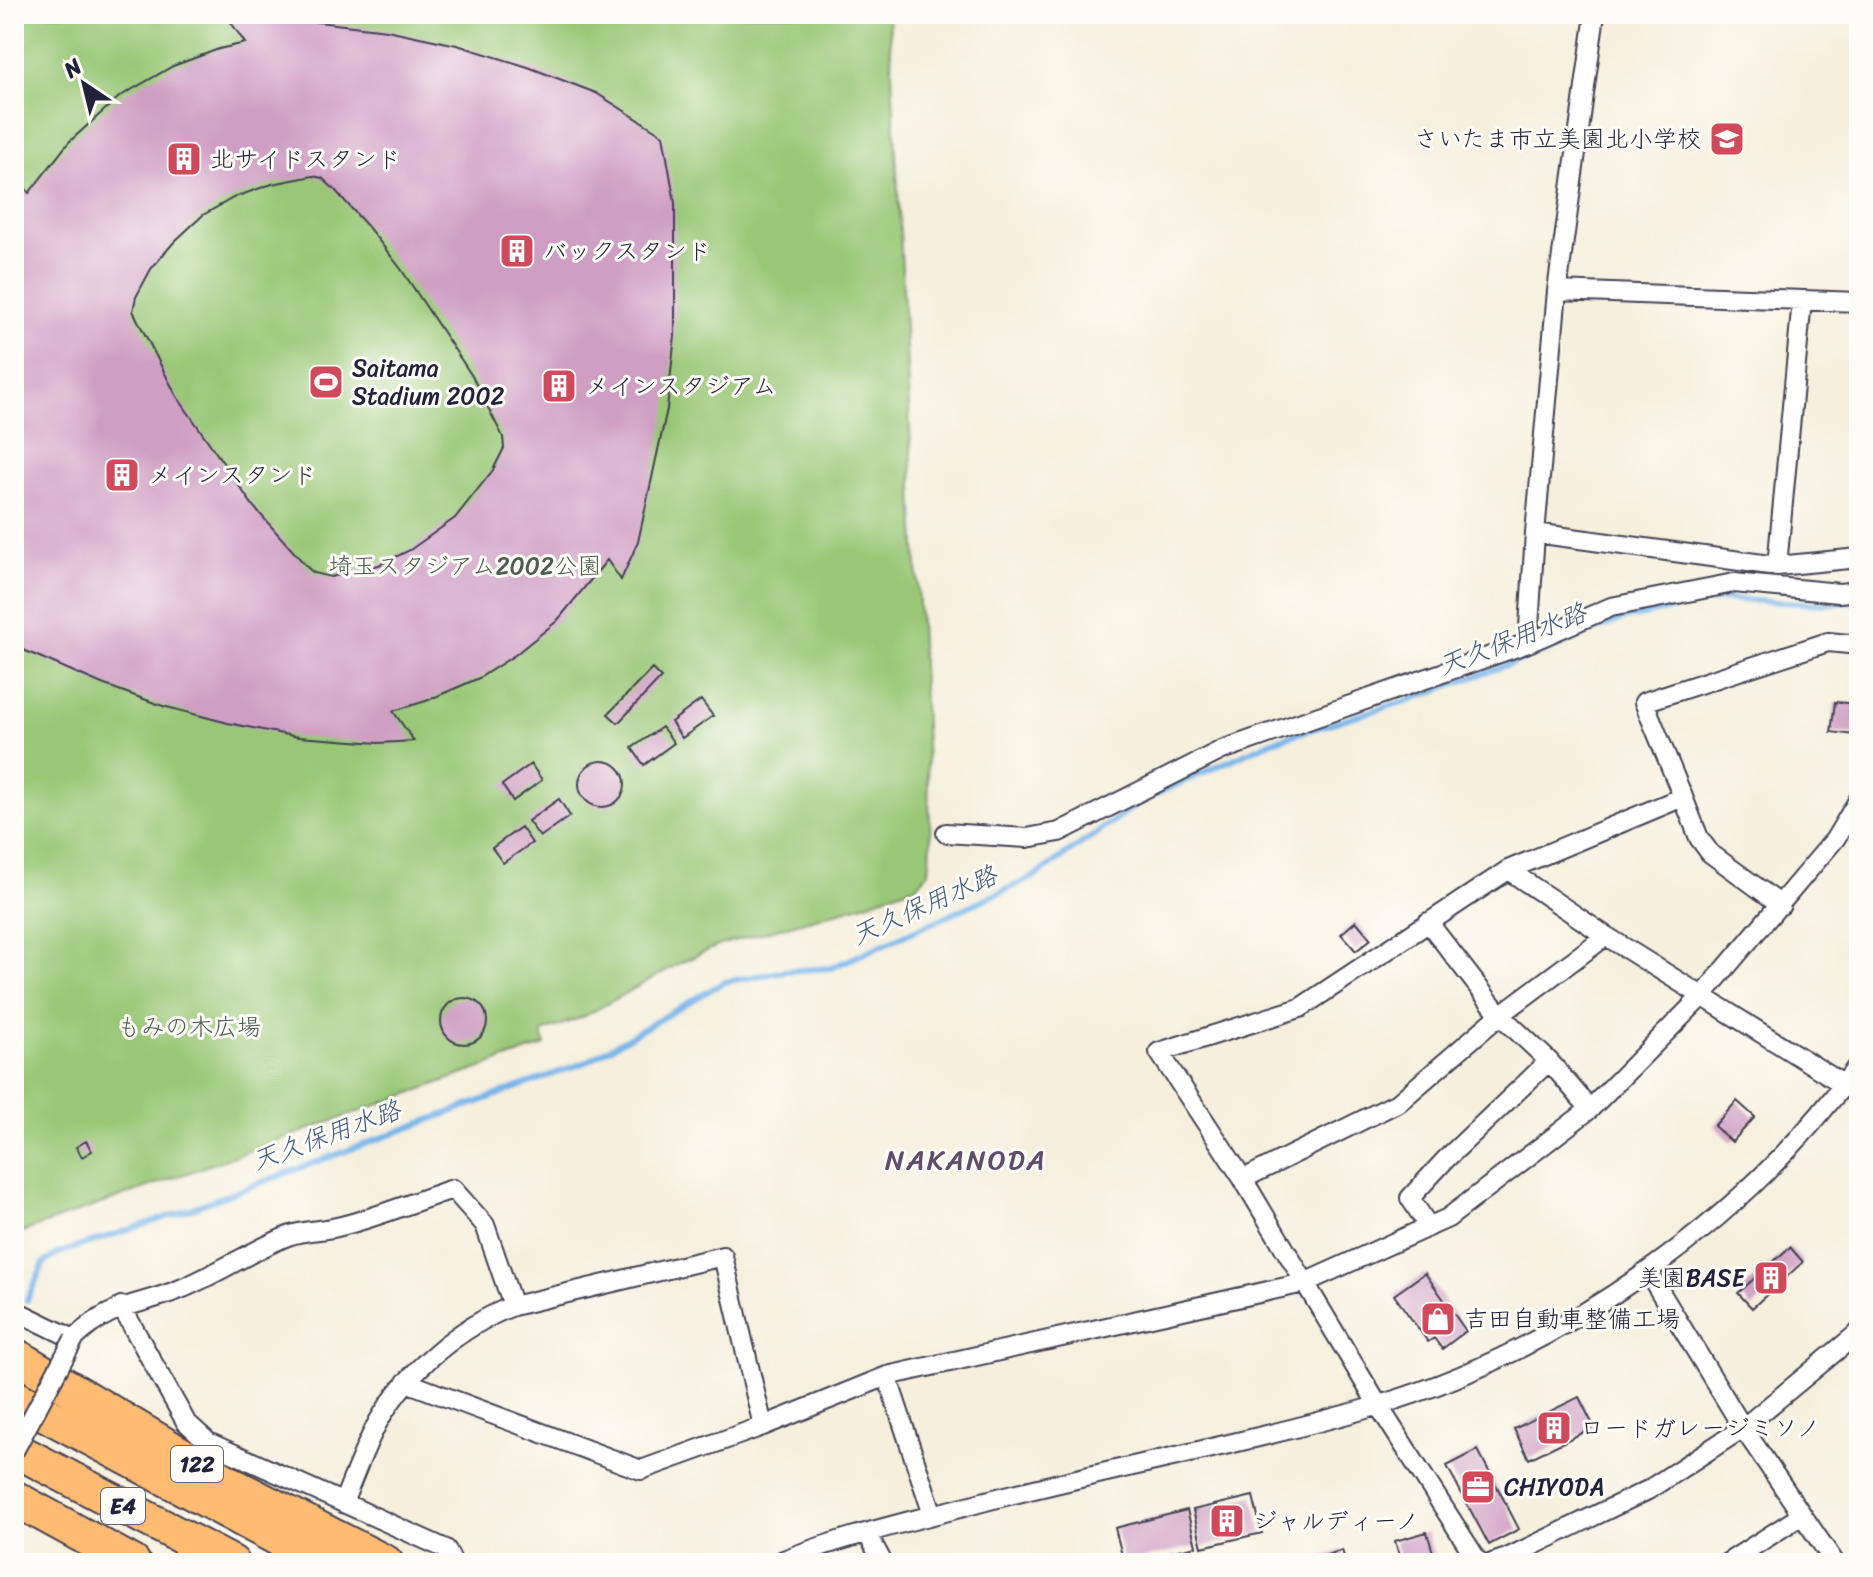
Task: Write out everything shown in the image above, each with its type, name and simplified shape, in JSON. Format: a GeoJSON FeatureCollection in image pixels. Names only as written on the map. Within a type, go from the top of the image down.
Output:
{"type":"FeatureCollection","features":[{"type":"Feature","properties":{"kind":"highway","name":"122"},"geometry":{"type":"LineString","coordinates":[[14,1355],[198,1449],[236,1487],[386,1563]]}},
{"type":"Feature","properties":{"kind":"highway","name":"E4"},"geometry":{"type":"LineString","coordinates":[[14,1397],[324,1563]]}},
{"type":"Feature","properties":{"kind":"highway","name":"E4"},"geometry":{"type":"LineString","coordinates":[[14,1450],[232,1563]]}},
{"type":"Feature","properties":{"kind":"highway"},"geometry":{"type":"LineString","coordinates":[[14,1498],[133,1563]]}},
{"type":"Feature","properties":{"kind":"street"},"geometry":{"type":"LineString","coordinates":[[1528,643],[1557,291],[1595,14]]}},
{"type":"Feature","properties":{"kind":"street"},"geometry":{"type":"LineString","coordinates":[[1557,291],[1859,302]]}},
{"type":"Feature","properties":{"kind":"street"},"geometry":{"type":"LineString","coordinates":[[1777,566],[1802,300]]}},
{"type":"Feature","properties":{"kind":"street"},"geometry":{"type":"LineString","coordinates":[[1535,533],[1777,566],[1859,558]]}},
{"type":"Feature","properties":{"kind":"street"},"geometry":{"type":"LineString","coordinates":[[946,833],[1027,838],[1059,832],[1222,750],[1528,643],[1611,607],[1734,583],[1839,593],[1859,591]]}},
{"type":"Feature","properties":{"kind":"street"},"geometry":{"type":"LineString","coordinates":[[1781,905],[1710,853],[1699,838],[1644,702],[1828,642],[1859,645]]}},
{"type":"Feature","properties":{"kind":"street"},"geometry":{"type":"LineString","coordinates":[[1479,1563],[1378,1405],[1243,1179],[1159,1052],[1300,1008],[1508,870],[1683,797]]}},
{"type":"Feature","properties":{"kind":"street"},"geometry":{"type":"LineString","coordinates":[[406,1382],[641,1470],[763,1426],[887,1376],[1304,1283],[1448,1218],[1590,1109],[1702,996],[1781,905],[1835,839],[1859,799]]}},
{"type":"Feature","properties":{"kind":"street"},"geometry":{"type":"LineString","coordinates":[[1508,870],[1606,936],[1851,1089]]}},
{"type":"Feature","properties":{"kind":"street"},"geometry":{"type":"LineString","coordinates":[[1428,922],[1500,1015],[1549,1061],[1590,1109]]}},
{"type":"Feature","properties":{"kind":"street"},"geometry":{"type":"LineString","coordinates":[[1243,1179],[1399,1102],[1500,1015],[1606,936]]}},
{"type":"Feature","properties":{"kind":"street"},"geometry":{"type":"LineString","coordinates":[[1429,1227],[1410,1198],[1445,1160],[1549,1061]]}},
{"type":"Feature","properties":{"kind":"street"},"geometry":{"type":"LineString","coordinates":[[776,1563],[867,1533],[1085,1475],[1293,1428],[1378,1405],[1487,1365],[1539,1338],[1648,1272],[1691,1238],[1851,1089],[1859,1064]]}},
{"type":"Feature","properties":{"kind":"street"},"geometry":{"type":"LineString","coordinates":[[14,1450],[74,1339],[106,1313],[176,1291],[269,1243],[294,1234],[336,1228],[453,1189],[485,1225],[513,1306]]}},
{"type":"Feature","properties":{"kind":"street"},"geometry":{"type":"LineString","coordinates":[[343,1503],[378,1422],[406,1382],[487,1316],[513,1306],[723,1256],[763,1426]]}},
{"type":"Feature","properties":{"kind":"street"},"geometry":{"type":"LineString","coordinates":[[1648,1272],[1743,1428],[1835,1563]]}},
{"type":"Feature","properties":{"kind":"street"},"geometry":{"type":"LineString","coordinates":[[121,1306],[198,1449],[208,1442],[446,1549],[453,1563]]}},
{"type":"Feature","properties":{"kind":"street"},"geometry":{"type":"LineString","coordinates":[[14,1310],[74,1339]]}},
{"type":"Feature","properties":{"kind":"street"},"geometry":{"type":"LineString","coordinates":[[1492,1563],[1648,1490],[1743,1428],[1859,1332]]}},
{"type":"Feature","properties":{"kind":"street"},"geometry":{"type":"LineString","coordinates":[[887,1376],[933,1515]]}},
{"type":"Feature","properties":{"kind":"street"},"geometry":{"type":"LineString","coordinates":[[1727,1563],[1802,1515]]}},
{"type":"Feature","properties":{"kind":"street"},"geometry":{"type":"LineString","coordinates":[[867,1533],[883,1563]]}},
{"type":"Feature","properties":{"kind":"green space","name":"埼玉スタジアム2002公園"},"geometry":{"type":"Polygon","coordinates":[[[14,14],[889,14],[931,843],[929,872],[918,885],[861,905],[720,945],[680,963],[585,1016],[542,1032],[545,1045],[14,1235],[14,14]]]}},
{"type":"Feature","properties":{"kind":"building","name":"Saitama Stadium 2002"},"geometry":{"type":"Polygon","coordinates":[[[266,16],[387,30],[457,45],[596,93],[663,135],[675,203],[675,335],[667,409],[638,542],[621,580],[607,560],[557,621],[515,655],[479,678],[426,701],[393,711],[414,741],[379,743],[298,737],[228,723],[163,706],[14,646],[14,172],[29,193],[69,142],[119,97],[173,66],[245,43],[228,18],[266,16]],[[313,176],[272,184],[235,197],[203,215],[151,269],[136,297],[133,311],[176,395],[253,506],[308,568],[314,573],[331,577],[379,565],[410,550],[455,518],[493,470],[504,448],[503,437],[472,376],[401,269],[368,227],[322,178],[313,176]]]}},
{"type":"Feature","properties":{"kind":"building"},"geometry":{"type":"Polygon","coordinates":[[[652,669],[661,678],[618,723],[608,714],[652,669]]]}},
{"type":"Feature","properties":{"kind":"building"},"geometry":{"type":"Polygon","coordinates":[[[701,700],[713,716],[682,738],[671,722],[701,700]]]}},
{"type":"Feature","properties":{"kind":"building"},"geometry":{"type":"Polygon","coordinates":[[[1835,702],[1858,704],[1854,735],[1831,732],[1835,702]]]}},
{"type":"Feature","properties":{"kind":"building"},"geometry":{"type":"Polygon","coordinates":[[[662,727],[674,743],[644,765],[632,748],[662,727]]]}},
{"type":"Feature","properties":{"kind":"building"},"geometry":{"type":"Polygon","coordinates":[[[602,761],[618,768],[625,784],[618,800],[602,807],[586,800],[579,784],[586,768],[602,761]]]}},
{"type":"Feature","properties":{"kind":"building"},"geometry":{"type":"Polygon","coordinates":[[[531,764],[542,780],[513,801],[502,785],[531,764]]]}},
{"type":"Feature","properties":{"kind":"building"},"geometry":{"type":"Polygon","coordinates":[[[559,799],[570,816],[540,837],[528,821],[559,799]]]}},
{"type":"Feature","properties":{"kind":"building"},"geometry":{"type":"Polygon","coordinates":[[[521,827],[532,843],[503,863],[492,848],[521,827]]]}},
{"type":"Feature","properties":{"kind":"building"},"geometry":{"type":"Polygon","coordinates":[[[1356,921],[1371,939],[1356,951],[1341,934],[1356,921]]]}},
{"type":"Feature","properties":{"kind":"building"},"geometry":{"type":"Polygon","coordinates":[[[464,998],[480,1005],[487,1021],[480,1037],[464,1044],[448,1037],[441,1021],[448,1005],[464,998]]]}},
{"type":"Feature","properties":{"kind":"building"},"geometry":{"type":"Polygon","coordinates":[[[1737,1101],[1755,1117],[1732,1142],[1714,1126],[1737,1101]]]}},
{"type":"Feature","properties":{"kind":"building"},"geometry":{"type":"Polygon","coordinates":[[[86,1141],[92,1151],[82,1157],[76,1147],[86,1141]]]}},
{"type":"Feature","properties":{"kind":"building","name":"美園BASE"},"geometry":{"type":"Polygon","coordinates":[[[1790,1247],[1803,1262],[1752,1308],[1738,1293],[1790,1247]]]}},
{"type":"Feature","properties":{"kind":"building"},"geometry":{"type":"Polygon","coordinates":[[[1425,1273],[1466,1331],[1442,1349],[1434,1338],[1428,1342],[1394,1295],[1425,1273]]]}},
{"type":"Feature","properties":{"kind":"building","name":"ロードガレージミソノ"},"geometry":{"type":"Polygon","coordinates":[[[1579,1397],[1594,1427],[1529,1459],[1514,1429],[1579,1397]]]}},
{"type":"Feature","properties":{"kind":"building"},"geometry":{"type":"Polygon","coordinates":[[[1478,1450],[1519,1529],[1489,1545],[1447,1466],[1478,1450]]]}},
{"type":"Feature","properties":{"kind":"building","name":"ジャルディーノ"},"geometry":{"type":"Polygon","coordinates":[[[1253,1496],[1262,1533],[1202,1547],[1193,1510],[1253,1496]]]}},
{"type":"Feature","properties":{"kind":"building"},"geometry":{"type":"Polygon","coordinates":[[[1187,1510],[1196,1546],[1124,1563],[1115,1528],[1187,1510]]]}},
{"type":"Feature","properties":{"kind":"building"},"geometry":{"type":"Polygon","coordinates":[[[1427,1532],[1434,1556],[1401,1563],[1395,1541],[1427,1532]]]}},
{"type":"Feature","properties":{"kind":"building"},"geometry":{"type":"Polygon","coordinates":[[[1342,1550],[1346,1563],[1306,1563],[1306,1562],[1342,1550]]]}},
{"type":"Feature","properties":{"kind":"waterway","name":"天久保用水路"},"geometry":{"type":"LineString","coordinates":[[27,1300],[44,1263],[59,1253],[179,1213],[586,1062],[724,982],[785,971],[831,968],[1032,878],[1145,799],[1273,741],[1406,701],[1546,651],[1622,619],[1720,599],[1822,604],[1859,602]]}},
{"type":"Feature","properties":{"kind":"place","name":"さいたま市立美園北小学校"},"geometry":{"type":"Point","coordinates":[1727,139]}},
{"type":"Feature","properties":{"kind":"place","name":"北サイドスタンド"},"geometry":{"type":"Point","coordinates":[184,159]}},
{"type":"Feature","properties":{"kind":"place","name":"バックスタンド"},"geometry":{"type":"Point","coordinates":[517,251]}},
{"type":"Feature","properties":{"kind":"place","name":"Saitama Stadium 2002"},"geometry":{"type":"Point","coordinates":[326,382]}},
{"type":"Feature","properties":{"kind":"place","name":"メインスタジアム"},"geometry":{"type":"Point","coordinates":[559,386]}},
{"type":"Feature","properties":{"kind":"place","name":"メインスタンド"},"geometry":{"type":"Point","coordinates":[122,475]}},
{"type":"Feature","properties":{"kind":"place","name":"美園BASE"},"geometry":{"type":"Point","coordinates":[1771,1278]}},
{"type":"Feature","properties":{"kind":"place","name":"吉田自動車整備工場"},"geometry":{"type":"Point","coordinates":[1438,1319]}},
{"type":"Feature","properties":{"kind":"place","name":"ロードガレージミソノ"},"geometry":{"type":"Point","coordinates":[1554,1428]}},
{"type":"Feature","properties":{"kind":"place","name":"CHIYODA"},"geometry":{"type":"Point","coordinates":[1478,1487]}},
{"type":"Feature","properties":{"kind":"place","name":"ジャルディーノ"},"geometry":{"type":"Point","coordinates":[1227,1521]}},
{"type":"Feature","properties":{"kind":"district","name":"NAKANODA"},"geometry":{"type":"Point","coordinates":[966,1159]}},
{"type":"Feature","properties":{"kind":"park label","name":"もみの木広場"},"geometry":{"type":"Point","coordinates":[189,1027]}}]}
